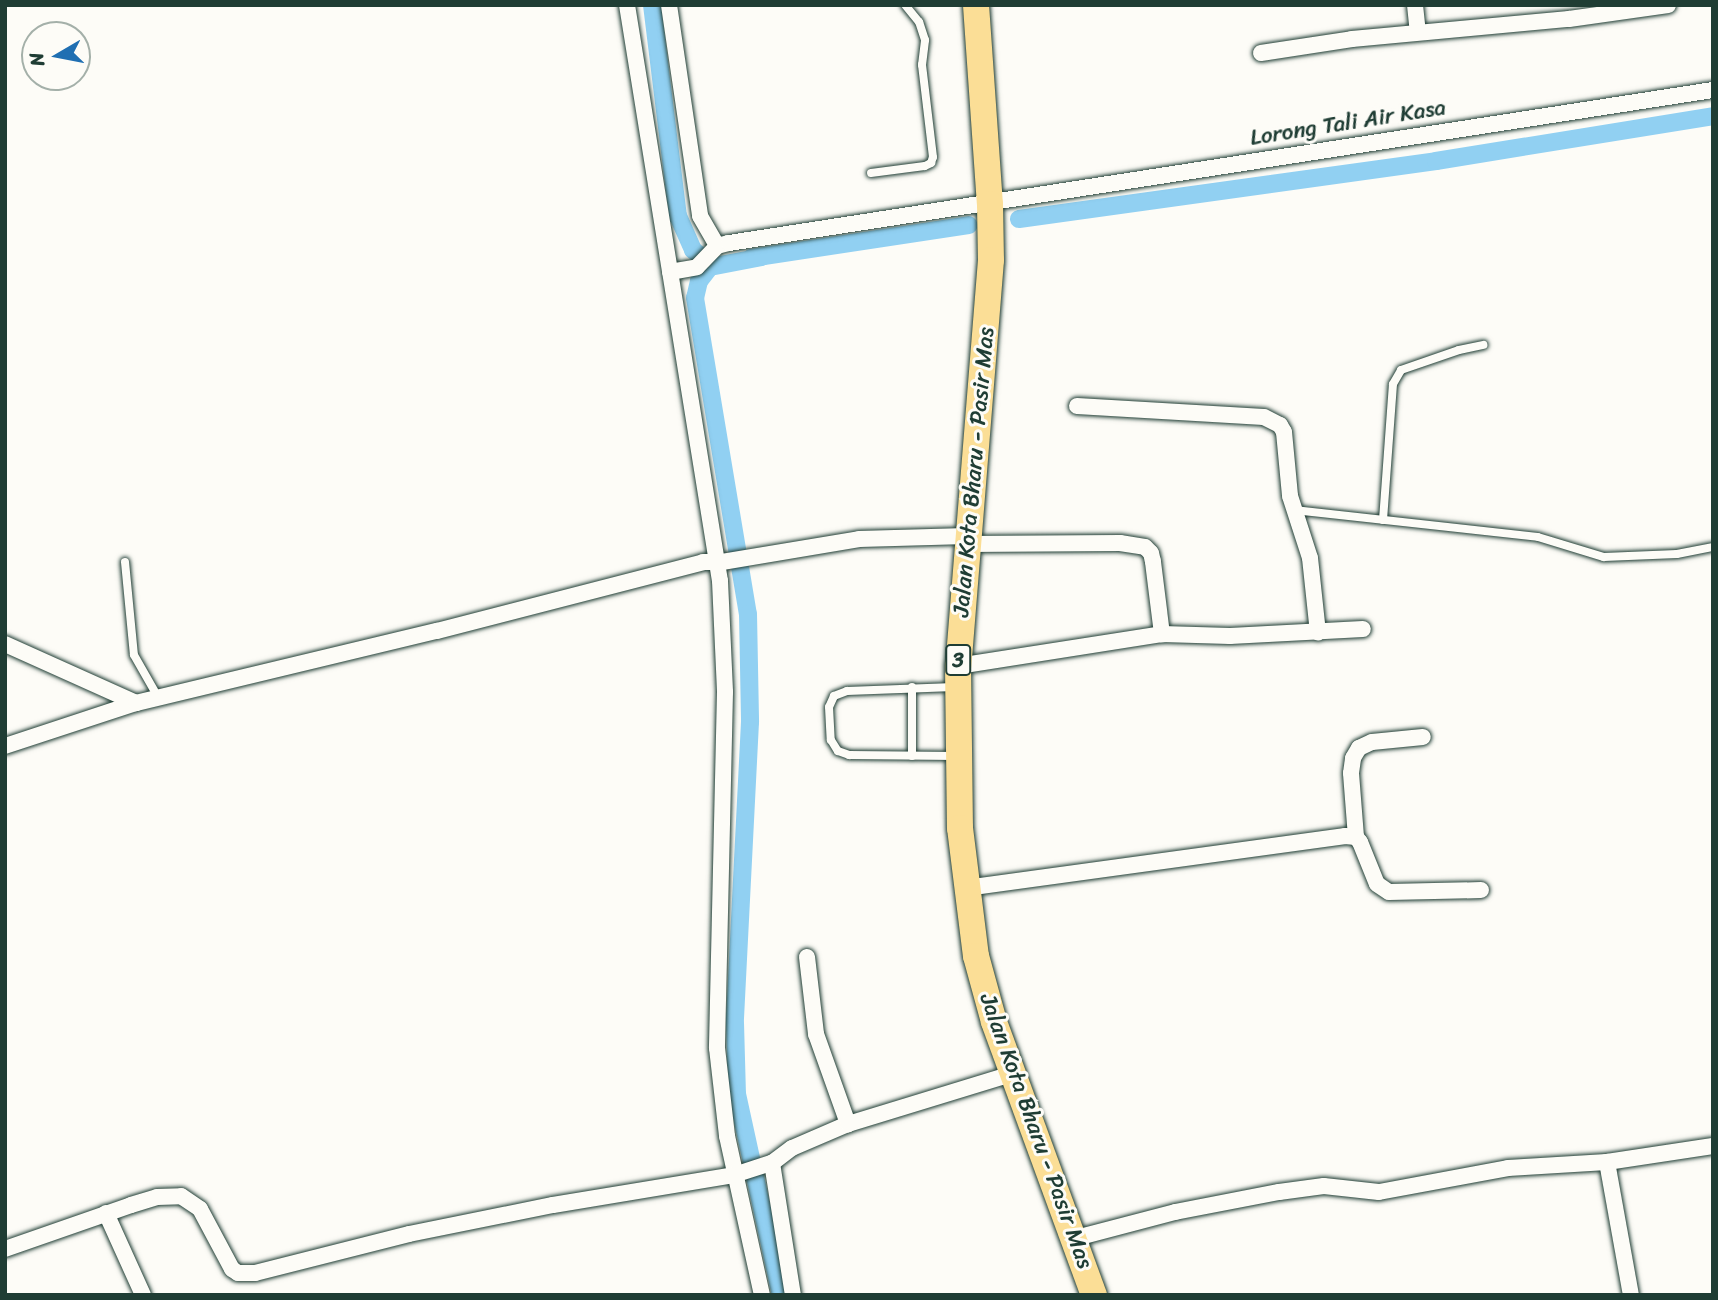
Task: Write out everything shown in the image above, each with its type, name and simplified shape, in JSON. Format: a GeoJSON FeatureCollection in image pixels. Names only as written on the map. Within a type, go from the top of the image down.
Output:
{"type":"FeatureCollection","features":[{"type":"Feature","properties":{"kind":"highway","name":"Jalan Kota Bharu - Pasir Mas"},"geometry":{"type":"LineString","coordinates":[[976,5],[990,204],[988,305],[966,540],[957,677],[957,756],[966,888],[976,956],[1012,1074],[1076,1238],[1094,1295]]}},
{"type":"Feature","properties":{"kind":"street"},"geometry":{"type":"LineString","coordinates":[[627,5],[675,272],[722,562],[725,692],[717,1048],[762,1295]]}},
{"type":"Feature","properties":{"kind":"street"},"geometry":{"type":"LineString","coordinates":[[669,5],[701,216],[704,228],[717,246],[697,267],[675,272]]}},
{"type":"Feature","properties":{"kind":"street"},"geometry":{"type":"LineString","coordinates":[[1415,5],[1418,32]]}},
{"type":"Feature","properties":{"kind":"street"},"geometry":{"type":"LineString","coordinates":[[1261,53],[1418,32],[1569,19],[1668,5]]}},
{"type":"Feature","properties":{"kind":"street","name":"Lorong Tali Air Kasa"},"geometry":{"type":"LineString","coordinates":[[717,246],[1713,90]]}},
{"type":"Feature","properties":{"kind":"street"},"geometry":{"type":"LineString","coordinates":[[1077,406],[1274,419],[1284,432],[1287,482],[1308,549],[1318,633]]}},
{"type":"Feature","properties":{"kind":"street"},"geometry":{"type":"LineString","coordinates":[[5,746],[158,697],[437,631],[703,562],[722,562],[848,540],[1120,543],[1145,547],[1151,553],[1153,562],[1162,634]]}},
{"type":"Feature","properties":{"kind":"street"},"geometry":{"type":"LineString","coordinates":[[957,677],[1162,634],[1318,633],[1363,629]]}},
{"type":"Feature","properties":{"kind":"street"},"geometry":{"type":"LineString","coordinates":[[5,644],[136,703]]}},
{"type":"Feature","properties":{"kind":"street"},"geometry":{"type":"LineString","coordinates":[[1423,737],[1372,742],[1359,748],[1353,758],[1351,773],[1356,837],[1365,850],[1377,884],[1389,892],[1481,890]]}},
{"type":"Feature","properties":{"kind":"street"},"geometry":{"type":"LineString","coordinates":[[966,888],[1345,836],[1356,837]]}},
{"type":"Feature","properties":{"kind":"street"},"geometry":{"type":"LineString","coordinates":[[807,957],[817,1034],[848,1124]]}},
{"type":"Feature","properties":{"kind":"street"},"geometry":{"type":"LineString","coordinates":[[5,1249],[157,1197],[181,1196],[200,1209],[226,1262],[232,1269],[246,1274],[474,1221],[739,1173],[769,1164],[792,1148],[848,1124],[1012,1074]]}},
{"type":"Feature","properties":{"kind":"street"},"geometry":{"type":"LineString","coordinates":[[1076,1238],[1175,1212],[1279,1192],[1324,1186],[1378,1192],[1508,1168],[1607,1162],[1713,1146]]}},
{"type":"Feature","properties":{"kind":"street"},"geometry":{"type":"LineString","coordinates":[[1607,1162],[1631,1295]]}},
{"type":"Feature","properties":{"kind":"street"},"geometry":{"type":"LineString","coordinates":[[769,1164],[793,1295]]}},
{"type":"Feature","properties":{"kind":"street"},"geometry":{"type":"LineString","coordinates":[[106,1213],[144,1295]]}},
{"type":"Feature","properties":{"kind":"lane"},"geometry":{"type":"LineString","coordinates":[[871,173],[925,166],[931,163],[933,157],[922,65],[925,40],[919,22],[905,5]]}},
{"type":"Feature","properties":{"kind":"lane"},"geometry":{"type":"LineString","coordinates":[[1383,520],[1392,384],[1401,370],[1459,350],[1483,345]]}},
{"type":"Feature","properties":{"kind":"lane"},"geometry":{"type":"LineString","coordinates":[[1294,510],[1538,537],[1604,557],[1677,554],[1713,547]]}},
{"type":"Feature","properties":{"kind":"lane"},"geometry":{"type":"LineString","coordinates":[[125,562],[134,655],[158,697]]}},
{"type":"Feature","properties":{"kind":"lane"},"geometry":{"type":"LineString","coordinates":[[957,677],[912,687],[847,691],[834,696],[829,707],[831,740],[838,751],[849,755],[957,756]]}},
{"type":"Feature","properties":{"kind":"lane"},"geometry":{"type":"LineString","coordinates":[[912,687],[912,756]]}},
{"type":"Feature","properties":{"kind":"waterway"},"geometry":{"type":"LineString","coordinates":[[652,5],[678,216],[693,250],[702,257]]}},
{"type":"Feature","properties":{"kind":"waterway"},"geometry":{"type":"LineString","coordinates":[[1019,219],[1436,161],[1713,116]]}},
{"type":"Feature","properties":{"kind":"waterway"},"geometry":{"type":"LineString","coordinates":[[751,258],[969,225]]}},
{"type":"Feature","properties":{"kind":"waterway"},"geometry":{"type":"LineString","coordinates":[[762,257],[710,267],[699,281],[695,298],[748,614],[750,722],[735,1023],[737,1094],[781,1295]]}}]}
